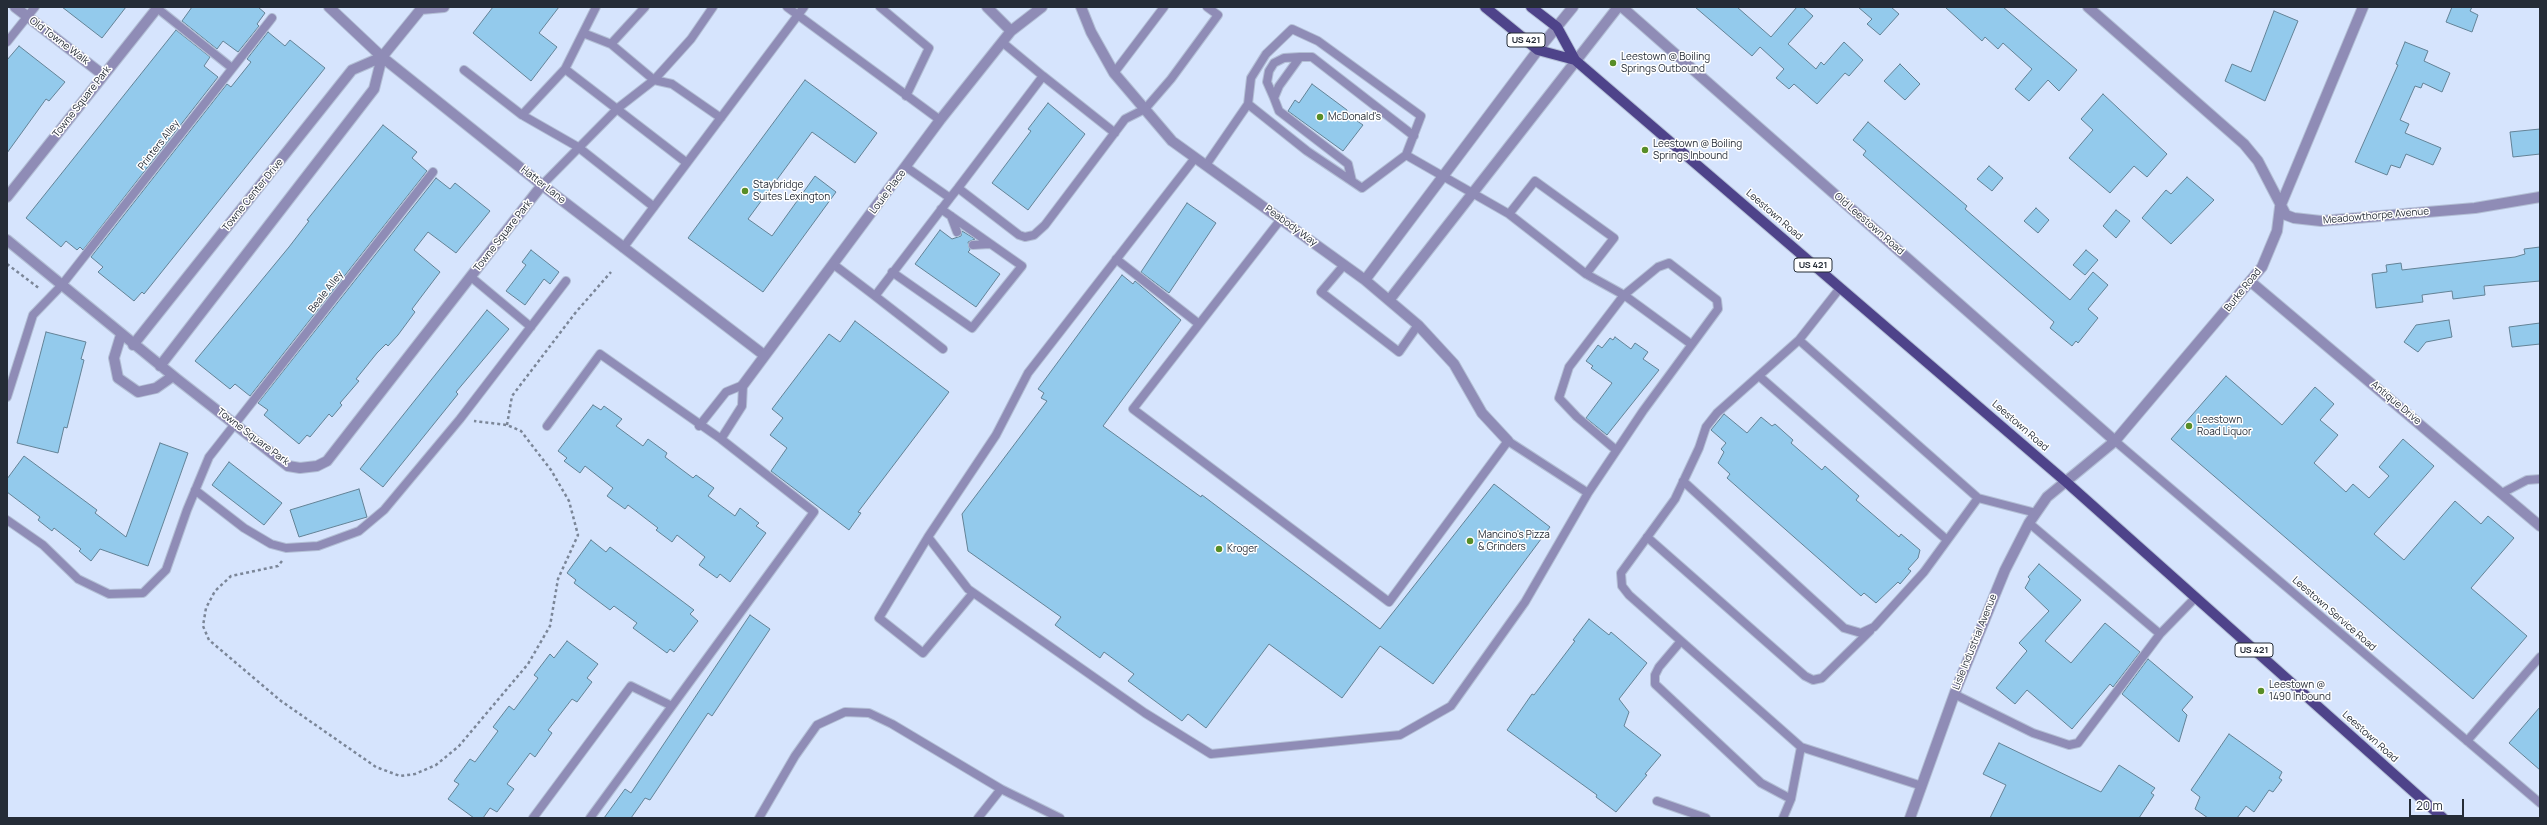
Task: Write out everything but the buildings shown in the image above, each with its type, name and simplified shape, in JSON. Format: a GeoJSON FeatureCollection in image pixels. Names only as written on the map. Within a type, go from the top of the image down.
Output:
{"type":"FeatureCollection","features":[{"type":"Feature","properties":{"kind":"main road","name":"Leestown Road"},"geometry":{"type":"LineString","coordinates":[[1485,7],[1538,50],[1575,60]]}},
{"type":"Feature","properties":{"kind":"main road","name":"Leestown Road"},"geometry":{"type":"LineString","coordinates":[[1531,7],[1557,27],[1575,60],[2065,481],[2443,818]]}},
{"type":"Feature","properties":{"kind":"street","name":"Old Towne Walk"},"geometry":{"type":"LineString","coordinates":[[15,7],[102,74]]}},
{"type":"Feature","properties":{"kind":"street","name":"Hatter Lane"},"geometry":{"type":"LineString","coordinates":[[329,7],[382,57],[542,185],[764,355]]}},
{"type":"Feature","properties":{"kind":"street","name":"Towne Center Drive"},"geometry":{"type":"LineString","coordinates":[[160,366],[374,89],[382,57],[421,8],[444,7]]}},
{"type":"Feature","properties":{"kind":"street"},"geometry":{"type":"LineString","coordinates":[[987,7],[1011,31]]}},
{"type":"Feature","properties":{"kind":"street","name":"Louie Place"},"geometry":{"type":"LineString","coordinates":[[743,385],[764,355],[906,168],[940,120],[1011,31],[1042,7]]}},
{"type":"Feature","properties":{"kind":"street","name":"Peabody Way"},"geometry":{"type":"LineString","coordinates":[[1082,7],[1091,32],[1114,73],[1172,141],[1344,264],[1390,299],[1418,325],[1454,364],[1482,413],[1508,441]]}},
{"type":"Feature","properties":{"kind":"street"},"geometry":{"type":"LineString","coordinates":[[1365,280],[1538,50],[1573,7]]}},
{"type":"Feature","properties":{"kind":"street"},"geometry":{"type":"LineString","coordinates":[[1390,299],[1473,195],[1575,60],[1618,7]]}},
{"type":"Feature","properties":{"kind":"street","name":"Old Leestown Road"},"geometry":{"type":"LineString","coordinates":[[1622,7],[2115,441]]}},
{"type":"Feature","properties":{"kind":"street","name":"Meadowthorpe Avenue"},"geometry":{"type":"LineString","coordinates":[[2088,7],[2244,144],[2258,161],[2280,207],[2286,215],[2294,218],[2321,221],[2475,208],[2540,197]]}},
{"type":"Feature","properties":{"kind":"street","name":"Burke Road"},"geometry":{"type":"LineString","coordinates":[[2065,481],[2115,441],[2250,282],[2272,248],[2280,218],[2280,207],[2363,7]]}},
{"type":"Feature","properties":{"kind":"street","name":"Towne Square Park"},"geometry":{"type":"LineString","coordinates":[[7,197],[102,74],[157,8]]}},
{"type":"Feature","properties":{"kind":"street","name":"Towne Center Drive"},"geometry":{"type":"LineString","coordinates":[[133,345],[352,70],[382,57]]}},
{"type":"Feature","properties":{"kind":"street","name":"Towne Square Park"},"geometry":{"type":"LineString","coordinates":[[7,240],[133,345],[288,466],[300,468],[317,466],[327,461],[542,185]]}},
{"type":"Feature","properties":{"kind":"street","name":"Antique Drive"},"geometry":{"type":"LineString","coordinates":[[2250,282],[2540,526]]}},
{"type":"Feature","properties":{"kind":"street"},"geometry":{"type":"LineString","coordinates":[[121,335],[114,358],[118,378],[138,392],[156,388],[173,376]]}},
{"type":"Feature","properties":{"kind":"street","name":"Lisle Industrial Avenue"},"geometry":{"type":"LineString","coordinates":[[1910,818],[1954,694],[2004,570],[2029,523],[2047,497],[2065,481]]}},
{"type":"Feature","properties":{"kind":"lane"},"geometry":{"type":"LineString","coordinates":[[7,42],[35,7]]}},
{"type":"Feature","properties":{"kind":"lane"},"geometry":{"type":"LineString","coordinates":[[522,115],[565,69],[596,7]]}},
{"type":"Feature","properties":{"kind":"lane"},"geometry":{"type":"LineString","coordinates":[[611,44],[645,7]]}},
{"type":"Feature","properties":{"kind":"lane"},"geometry":{"type":"LineString","coordinates":[[542,185],[618,108],[654,80],[691,39],[713,7]]}},
{"type":"Feature","properties":{"kind":"lane"},"geometry":{"type":"LineString","coordinates":[[787,7],[940,120]]}},
{"type":"Feature","properties":{"kind":"lane"},"geometry":{"type":"LineString","coordinates":[[623,248],[804,7]]}},
{"type":"Feature","properties":{"kind":"lane"},"geometry":{"type":"LineString","coordinates":[[880,7],[929,48],[906,96]]}},
{"type":"Feature","properties":{"kind":"lane"},"geometry":{"type":"LineString","coordinates":[[1114,73],[1164,7]]}},
{"type":"Feature","properties":{"kind":"lane"},"geometry":{"type":"LineString","coordinates":[[958,188],[1019,235],[1025,237],[1034,235],[1045,225],[1125,119],[1145,109],[1172,79],[1218,15],[1207,7]]}},
{"type":"Feature","properties":{"kind":"lane"},"geometry":{"type":"LineString","coordinates":[[157,8],[232,68]]}},
{"type":"Feature","properties":{"kind":"lane","name":"Printers Alley"},"geometry":{"type":"LineString","coordinates":[[7,397],[33,315],[61,286],[272,18]]}},
{"type":"Feature","properties":{"kind":"lane"},"geometry":{"type":"LineString","coordinates":[[1206,165],[1248,104],[1251,78],[1266,54],[1292,29],[1318,41],[1421,116],[1406,155],[1362,188],[1307,151],[1248,104]]}},
{"type":"Feature","properties":{"kind":"lane"},"geometry":{"type":"LineString","coordinates":[[583,33],[611,44],[654,80],[672,84],[721,118]]}},
{"type":"Feature","properties":{"kind":"lane"},"geometry":{"type":"LineString","coordinates":[[1002,42],[1115,133]]}},
{"type":"Feature","properties":{"kind":"lane"},"geometry":{"type":"LineString","coordinates":[[1274,98],[1279,86],[1300,57]]}},
{"type":"Feature","properties":{"kind":"lane"},"geometry":{"type":"LineString","coordinates":[[1352,181],[1348,164],[1279,111],[1267,82],[1271,67],[1274,63],[1284,58],[1312,57],[1414,136]]}},
{"type":"Feature","properties":{"kind":"lane"},"geometry":{"type":"LineString","coordinates":[[565,69],[618,108],[687,163]]}},
{"type":"Feature","properties":{"kind":"lane"},"geometry":{"type":"LineString","coordinates":[[464,70],[522,115],[578,147],[654,207]]}},
{"type":"Feature","properties":{"kind":"lane"},"geometry":{"type":"LineString","coordinates":[[875,296],[1043,76]]}},
{"type":"Feature","properties":{"kind":"lane"},"geometry":{"type":"LineString","coordinates":[[1406,155],[1444,175],[1473,195],[1510,214],[1586,274],[1624,296],[1691,344]]}},
{"type":"Feature","properties":{"kind":"lane"},"geometry":{"type":"LineString","coordinates":[[973,593],[923,653],[879,618],[928,537],[996,435],[1028,373],[1195,158]]}},
{"type":"Feature","properties":{"kind":"lane"},"geometry":{"type":"LineString","coordinates":[[906,168],[950,198]]}},
{"type":"Feature","properties":{"kind":"lane","name":"Beale Alley"},"geometry":{"type":"LineString","coordinates":[[7,520],[43,545],[78,579],[109,594],[144,593],[166,570],[195,490],[209,457],[234,423],[433,172]]}},
{"type":"Feature","properties":{"kind":"lane"},"geometry":{"type":"LineString","coordinates":[[1510,214],[1535,181],[1614,238],[1586,274]]}},
{"type":"Feature","properties":{"kind":"lane"},"geometry":{"type":"LineString","coordinates":[[892,272],[972,328],[1022,266],[941,209]]}},
{"type":"Feature","properties":{"kind":"lane"},"geometry":{"type":"LineString","coordinates":[[951,216],[957,232]]}},
{"type":"Feature","properties":{"kind":"lane"},"geometry":{"type":"LineString","coordinates":[[1280,219],[1133,410],[1389,602],[1508,441],[1588,494]]}},
{"type":"Feature","properties":{"kind":"lane"},"geometry":{"type":"LineString","coordinates":[[973,245],[990,244]]}},
{"type":"Feature","properties":{"kind":"lane"},"geometry":{"type":"LineString","coordinates":[[1116,259],[1199,324]]}},
{"type":"Feature","properties":{"kind":"lane"},"geometry":{"type":"LineString","coordinates":[[928,537],[968,589],[973,593],[1145,713],[1211,754],[1400,736],[1451,706],[1525,602],[1588,494],[1616,450],[1691,344],[1718,309],[1717,300],[1669,263],[1658,267],[1624,296],[1569,367],[1559,398],[1577,417],[1616,450]]}},
{"type":"Feature","properties":{"kind":"lane"},"geometry":{"type":"LineString","coordinates":[[833,264],[943,348]]}},
{"type":"Feature","properties":{"kind":"lane"},"geometry":{"type":"LineString","coordinates":[[1344,264],[1321,292],[1399,352],[1418,325]]}},
{"type":"Feature","properties":{"kind":"lane"},"geometry":{"type":"LineString","coordinates":[[471,277],[531,327]]}},
{"type":"Feature","properties":{"kind":"lane"},"geometry":{"type":"LineString","coordinates":[[195,490],[244,528],[271,544],[286,548],[318,546],[359,531],[384,510],[460,419],[566,281]]}},
{"type":"Feature","properties":{"kind":"lane"},"geometry":{"type":"LineString","coordinates":[[1840,288],[1799,340],[1717,413],[1706,427],[1699,448],[1675,499],[1621,573],[1622,586],[1629,595],[1802,747],[1922,786]]}},
{"type":"Feature","properties":{"kind":"lane"},"geometry":{"type":"LineString","coordinates":[[1799,340],[1978,498],[2036,513]]}},
{"type":"Feature","properties":{"kind":"lane"},"geometry":{"type":"LineString","coordinates":[[547,426],[600,354],[699,426],[720,439],[814,512],[590,818]]}},
{"type":"Feature","properties":{"kind":"lane"},"geometry":{"type":"LineString","coordinates":[[1759,376],[1947,540]]}},
{"type":"Feature","properties":{"kind":"lane"},"geometry":{"type":"LineString","coordinates":[[699,426],[726,392],[743,385],[742,406],[720,439]]}},
{"type":"Feature","properties":{"kind":"lane","name":"Leestown Service Road"},"geometry":{"type":"LineString","coordinates":[[2115,441],[2540,803]]}},
{"type":"Feature","properties":{"kind":"lane"},"geometry":{"type":"LineString","coordinates":[[2502,493],[2527,480],[2540,479]]}},
{"type":"Feature","properties":{"kind":"lane"},"geometry":{"type":"LineString","coordinates":[[1683,481],[1844,628],[1861,633],[1874,627]]}},
{"type":"Feature","properties":{"kind":"lane"},"geometry":{"type":"LineString","coordinates":[[1647,537],[1805,676],[1813,680],[1822,678],[1874,627],[1924,572],[1978,498]]}},
{"type":"Feature","properties":{"kind":"lane"},"geometry":{"type":"LineString","coordinates":[[2029,523],[2160,634]]}},
{"type":"Feature","properties":{"kind":"lane"},"geometry":{"type":"LineString","coordinates":[[1954,694],[2033,733],[2069,745],[2078,743],[2160,634],[2196,598]]}},
{"type":"Feature","properties":{"kind":"lane"},"geometry":{"type":"LineString","coordinates":[[1681,641],[1659,667],[1656,675],[1656,684],[1761,783],[1791,798]]}},
{"type":"Feature","properties":{"kind":"lane"},"geometry":{"type":"LineString","coordinates":[[2467,741],[2540,657]]}},
{"type":"Feature","properties":{"kind":"lane"},"geometry":{"type":"LineString","coordinates":[[533,818],[631,686],[672,706]]}},
{"type":"Feature","properties":{"kind":"lane"},"geometry":{"type":"LineString","coordinates":[[759,818],[795,756],[817,726],[845,712],[869,713],[892,724],[1001,789],[1060,818]]}},
{"type":"Feature","properties":{"kind":"lane"},"geometry":{"type":"LineString","coordinates":[[1783,818],[1791,798],[1802,747]]}},
{"type":"Feature","properties":{"kind":"lane"},"geometry":{"type":"LineString","coordinates":[[978,818],[1001,789]]}},
{"type":"Feature","properties":{"kind":"lane"},"geometry":{"type":"LineString","coordinates":[[1657,801],[1706,818]]}},
{"type":"Feature","properties":{"kind":"path"},"geometry":{"type":"LineString","coordinates":[[7,264],[50,297]]}},
{"type":"Feature","properties":{"kind":"path"},"geometry":{"type":"LineString","coordinates":[[507,425],[512,396],[576,312],[611,272]]}},
{"type":"Feature","properties":{"kind":"path"},"geometry":{"type":"LineString","coordinates":[[286,548],[278,566],[231,576],[215,591],[206,608],[203,626],[209,640],[281,701],[376,767],[400,776],[415,774],[436,765],[459,746],[528,664],[550,626],[558,579],[578,535],[570,501],[552,470],[521,431],[507,425],[460,419]]}},
{"type":"Feature","properties":{"kind":"place","name":"Leestown @ Boiling Springs Outbound"},"geometry":{"type":"Point","coordinates":[1613,63]}},
{"type":"Feature","properties":{"kind":"place","name":"McDonald's"},"geometry":{"type":"Point","coordinates":[1320,117]}},
{"type":"Feature","properties":{"kind":"place","name":"Leestown @ Boiling Springs Inbound"},"geometry":{"type":"Point","coordinates":[1645,150]}},
{"type":"Feature","properties":{"kind":"place","name":"Staybridge Suites Lexington"},"geometry":{"type":"Point","coordinates":[745,191]}},
{"type":"Feature","properties":{"kind":"place","name":"Leestown Road Liquor"},"geometry":{"type":"Point","coordinates":[2189,426]}},
{"type":"Feature","properties":{"kind":"place","name":"Mancino's Pizza & Grinders"},"geometry":{"type":"Point","coordinates":[1470,541]}},
{"type":"Feature","properties":{"kind":"place","name":"Kroger"},"geometry":{"type":"Point","coordinates":[1219,549]}},
{"type":"Feature","properties":{"kind":"place","name":"Leestown @ 1490 Inbound"},"geometry":{"type":"Point","coordinates":[2261,691]}}]}
